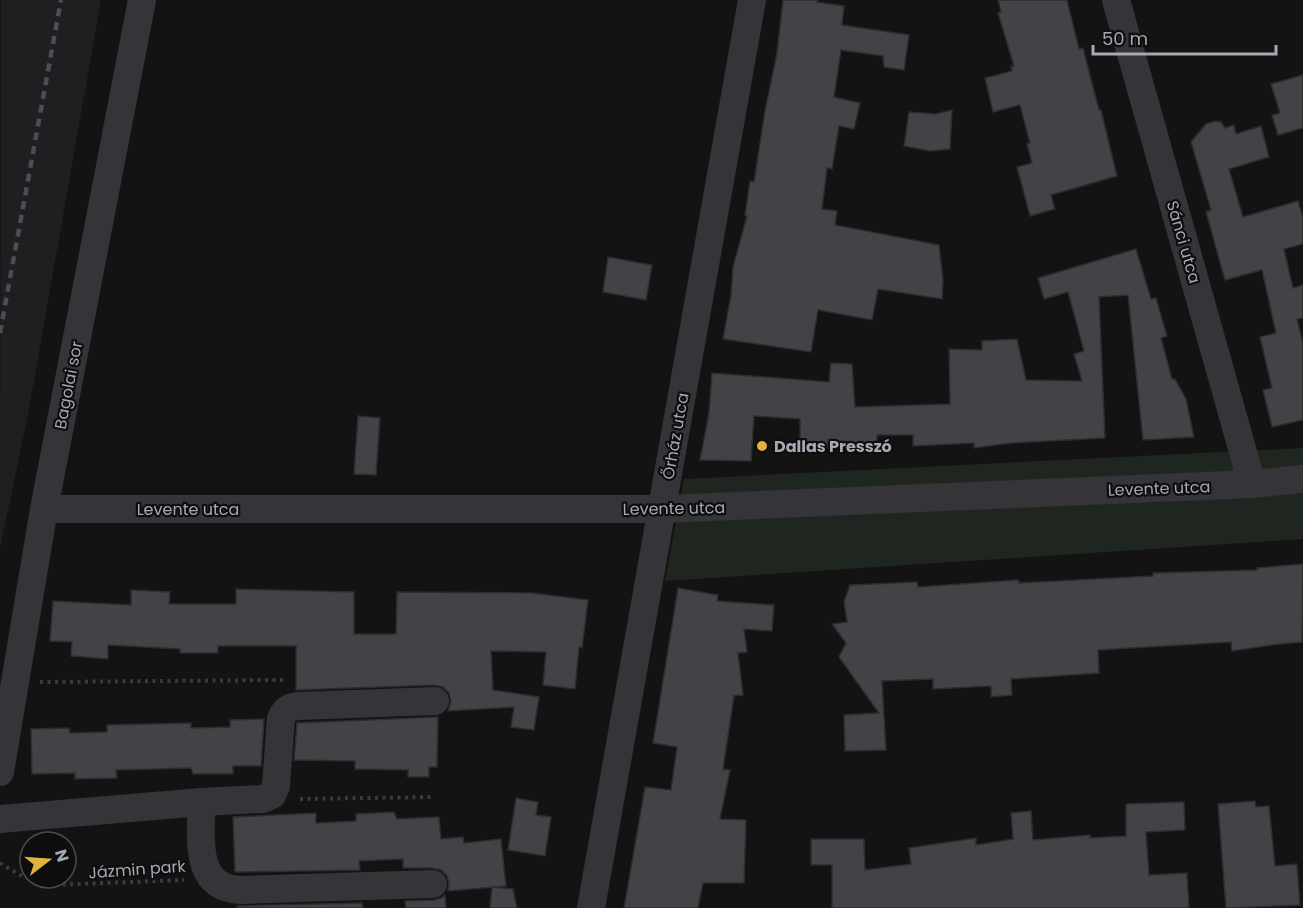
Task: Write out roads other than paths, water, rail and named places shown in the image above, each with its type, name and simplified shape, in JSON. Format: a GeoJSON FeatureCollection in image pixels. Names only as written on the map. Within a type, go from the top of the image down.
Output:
{"type":"FeatureCollection","features":[{"type":"Feature","properties":{"kind":"street","name":"Bagolai sor"},"geometry":{"type":"LineString","coordinates":[[0,772],[44,509],[142,0]]}},
{"type":"Feature","properties":{"kind":"street","name":"Őrház utca"},"geometry":{"type":"LineString","coordinates":[[591,908],[752,0]]}},
{"type":"Feature","properties":{"kind":"street","name":"Sánci utca"},"geometry":{"type":"LineString","coordinates":[[1116,0],[1252,484]]}},
{"type":"Feature","properties":{"kind":"street","name":"Levente utca"},"geometry":{"type":"LineString","coordinates":[[44,509],[663,509],[1252,484],[1303,479]]}},
{"type":"Feature","properties":{"kind":"street"},"geometry":{"type":"LineString","coordinates":[[0,819],[201,802],[263,800],[272,795],[276,786],[281,718],[292,706],[435,701]]}},
{"type":"Feature","properties":{"kind":"street"},"geometry":{"type":"LineString","coordinates":[[201,802],[203,865],[219,884],[234,889],[433,884]]}},
{"type":"Feature","properties":{"kind":"railway"},"geometry":{"type":"LineString","coordinates":[[0,333],[61,0]]}},
{"type":"Feature","properties":{"kind":"place","name":"Dallas Presszó"},"geometry":{"type":"Point","coordinates":[762,446]}}]}
